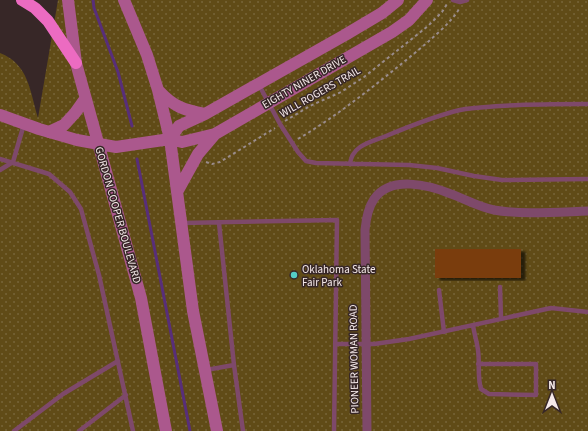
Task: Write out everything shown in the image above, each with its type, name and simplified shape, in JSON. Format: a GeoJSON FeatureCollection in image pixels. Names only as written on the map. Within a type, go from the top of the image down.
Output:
{"type":"FeatureCollection","features":[{"type":"Feature","properties":{"kind":"highway"},"geometry":{"type":"LineString","coordinates":[[22,0],[35,8],[48,21],[76,63]]}},
{"type":"Feature","properties":{"kind":"street","name":"GORDON COOPER BOULEVARD"},"geometry":{"type":"LineString","coordinates":[[68,0],[76,63],[141,298],[166,431]]}},
{"type":"Feature","properties":{"kind":"street"},"geometry":{"type":"LineString","coordinates":[[124,0],[147,55],[158,90],[170,139],[193,311],[217,431]]}},
{"type":"Feature","properties":{"kind":"street","name":"EIGHTY NINER DRIVE"},"geometry":{"type":"LineString","coordinates":[[170,139],[179,126],[258,84],[382,13],[398,0]]}},
{"type":"Feature","properties":{"kind":"street","name":"EIGHTY NINER DRIVE"},"geometry":{"type":"LineString","coordinates":[[0,115],[48,132],[77,140],[116,146],[170,139],[182,142],[215,134],[392,32],[409,20],[427,0]]}},
{"type":"Feature","properties":{"kind":"street"},"geometry":{"type":"LineString","coordinates":[[158,90],[172,104],[204,114]]}},
{"type":"Feature","properties":{"kind":"street"},"geometry":{"type":"LineString","coordinates":[[48,132],[64,125],[85,99]]}},
{"type":"Feature","properties":{"kind":"street"},"geometry":{"type":"LineString","coordinates":[[177,192],[198,154],[215,134]]}},
{"type":"Feature","properties":{"kind":"street","name":"PIONEER WOMAN ROAD"},"geometry":{"type":"LineString","coordinates":[[367,431],[364,247],[368,211],[375,198],[387,188],[401,184],[419,185],[449,193],[481,206],[502,211],[588,211]]}},
{"type":"Feature","properties":{"kind":"lane"},"geometry":{"type":"LineString","coordinates":[[452,0],[460,2],[467,0]]}},
{"type":"Feature","properties":{"kind":"lane"},"geometry":{"type":"LineString","coordinates":[[258,84],[280,124],[298,152],[306,161],[316,163],[423,166],[502,180],[588,179]]}},
{"type":"Feature","properties":{"kind":"lane"},"geometry":{"type":"LineString","coordinates":[[350,164],[351,156],[361,146],[441,116],[462,110],[481,107],[518,105],[588,104]]}},
{"type":"Feature","properties":{"kind":"lane"},"geometry":{"type":"LineString","coordinates":[[0,170],[13,162],[24,124]]}},
{"type":"Feature","properties":{"kind":"lane"},"geometry":{"type":"LineString","coordinates":[[0,159],[49,174],[70,192],[81,209],[99,275],[133,431]]}},
{"type":"Feature","properties":{"kind":"lane"},"geometry":{"type":"LineString","coordinates":[[181,223],[337,220],[334,431]]}},
{"type":"Feature","properties":{"kind":"lane"},"geometry":{"type":"LineString","coordinates":[[219,222],[234,365],[244,431]]}},
{"type":"Feature","properties":{"kind":"lane"},"geometry":{"type":"LineString","coordinates":[[500,287],[501,318]]}},
{"type":"Feature","properties":{"kind":"lane"},"geometry":{"type":"LineString","coordinates":[[439,290],[444,332]]}},
{"type":"Feature","properties":{"kind":"lane"},"geometry":{"type":"LineString","coordinates":[[335,344],[383,344],[550,308],[588,312]]}},
{"type":"Feature","properties":{"kind":"lane"},"geometry":{"type":"LineString","coordinates":[[473,325],[478,351],[478,364],[478,380],[481,389],[489,394],[536,395],[536,364],[478,364]]}},
{"type":"Feature","properties":{"kind":"lane"},"geometry":{"type":"LineString","coordinates":[[14,431],[63,394],[118,361]]}},
{"type":"Feature","properties":{"kind":"lane"},"geometry":{"type":"LineString","coordinates":[[204,370],[234,365]]}},
{"type":"Feature","properties":{"kind":"lane"},"geometry":{"type":"LineString","coordinates":[[79,431],[126,395]]}},
{"type":"Feature","properties":{"kind":"path","name":"WILL ROGERS TRAIL"},"geometry":{"type":"LineString","coordinates":[[205,162],[212,164],[220,162],[310,106],[341,92],[364,77],[428,26],[452,0]]}},
{"type":"Feature","properties":{"kind":"path"},"geometry":{"type":"LineString","coordinates":[[292,142],[345,108],[433,37],[458,11],[460,2]]}},
{"type":"Feature","properties":{"kind":"shaded area","name":"Oklahoma State Fair Park"},"geometry":{"type":"Polygon","coordinates":[[[58,0],[588,0],[588,431],[0,431],[0,53],[10,58],[23,72],[30,89],[38,118],[58,0]]]}},
{"type":"Feature","properties":{"kind":"building"},"geometry":{"type":"Polygon","coordinates":[[[435,249],[521,249],[521,278],[435,278],[435,249]]]}},
{"type":"Feature","properties":{"kind":"waterway"},"geometry":{"type":"LineString","coordinates":[[93,0],[94,8],[118,72],[132,126]]}},
{"type":"Feature","properties":{"kind":"waterway"},"geometry":{"type":"LineString","coordinates":[[137,159],[190,431]]}},
{"type":"Feature","properties":{"kind":"place","name":"Oklahoma State Fair Park"},"geometry":{"type":"Point","coordinates":[294,275]}}]}
